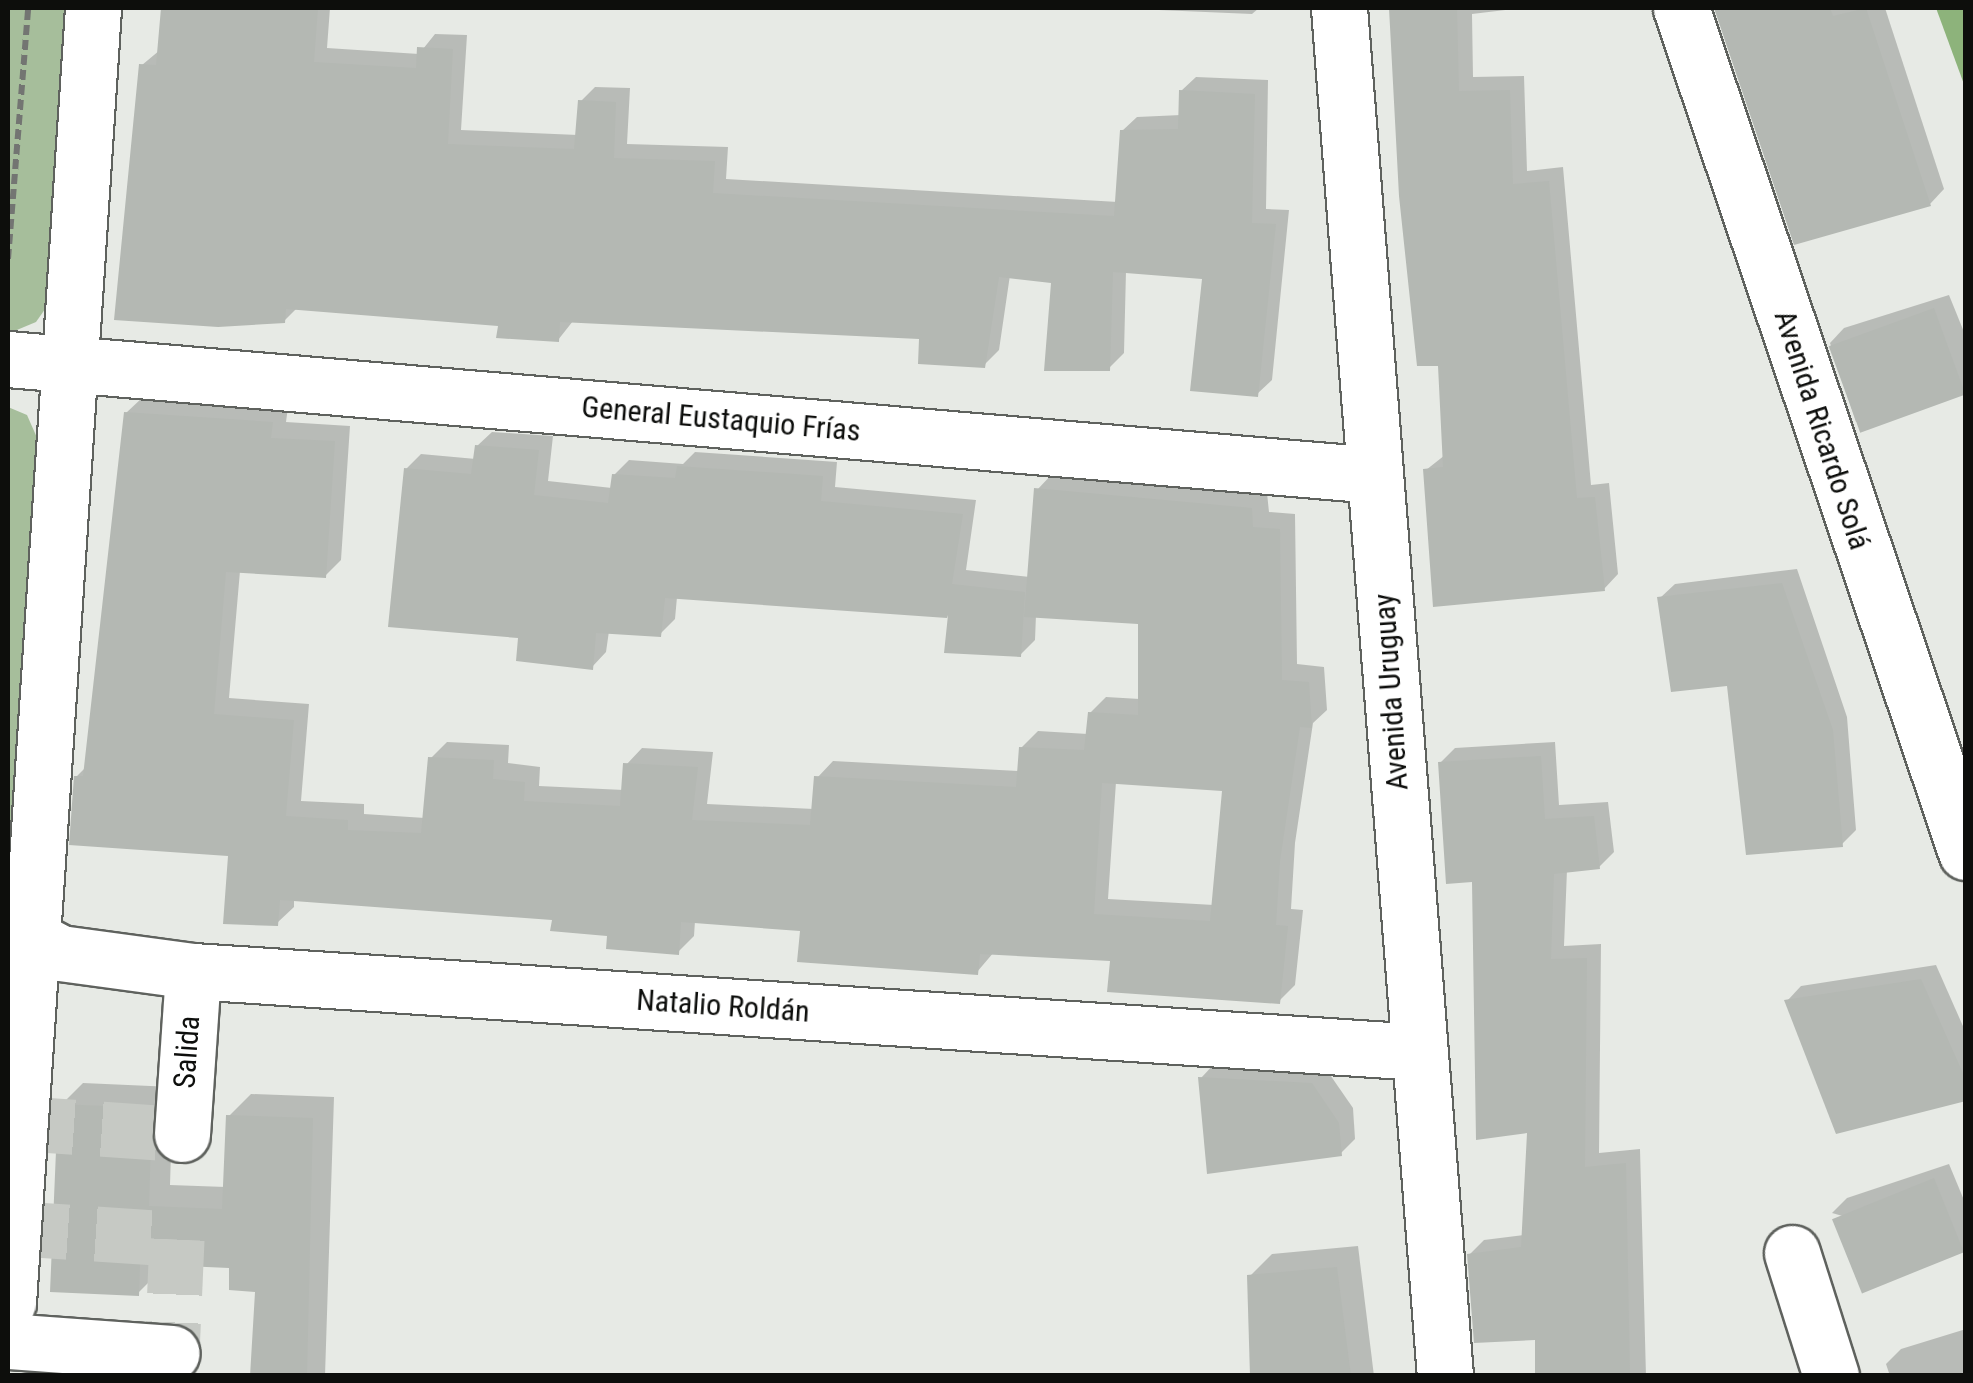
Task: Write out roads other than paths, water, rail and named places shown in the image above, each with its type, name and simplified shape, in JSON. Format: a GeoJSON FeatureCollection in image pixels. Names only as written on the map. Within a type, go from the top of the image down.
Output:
{"type":"FeatureCollection","features":[{"type":"Feature","properties":{"kind":"street"},"geometry":{"type":"LineString","coordinates":[[8,1302],[32,938],[20,871],[67,363],[94,8]]}},
{"type":"Feature","properties":{"kind":"street","name":"Avenida Uruguay"},"geometry":{"type":"LineString","coordinates":[[1339,8],[1445,1376]]}},
{"type":"Feature","properties":{"kind":"street","name":"Avenida Ricardo Solá"},"geometry":{"type":"LineString","coordinates":[[1681,8],[1966,852]]}},
{"type":"Feature","properties":{"kind":"street","name":"General Eustaquio Frías"},"geometry":{"type":"LineString","coordinates":[[8,359],[1374,475]]}},
{"type":"Feature","properties":{"kind":"street","name":"Natalio Roldán"},"geometry":{"type":"LineString","coordinates":[[32,938],[60,953],[193,971],[1418,1052]]}},
{"type":"Feature","properties":{"kind":"street","name":"Salida"},"geometry":{"type":"LineString","coordinates":[[182,1134],[193,971]]}},
{"type":"Feature","properties":{"kind":"street"},"geometry":{"type":"LineString","coordinates":[[1792,1253],[1831,1376]]}},
{"type":"Feature","properties":{"kind":"street"},"geometry":{"type":"LineString","coordinates":[[8,1341],[133,1360]]}},
{"type":"Feature","properties":{"kind":"tunnel"},"geometry":{"type":"LineString","coordinates":[[19,1123],[182,1134]]}},
{"type":"Feature","properties":{"kind":"tunnel"},"geometry":{"type":"LineString","coordinates":[[13,1228],[177,1239],[172,1353]]}}]}
